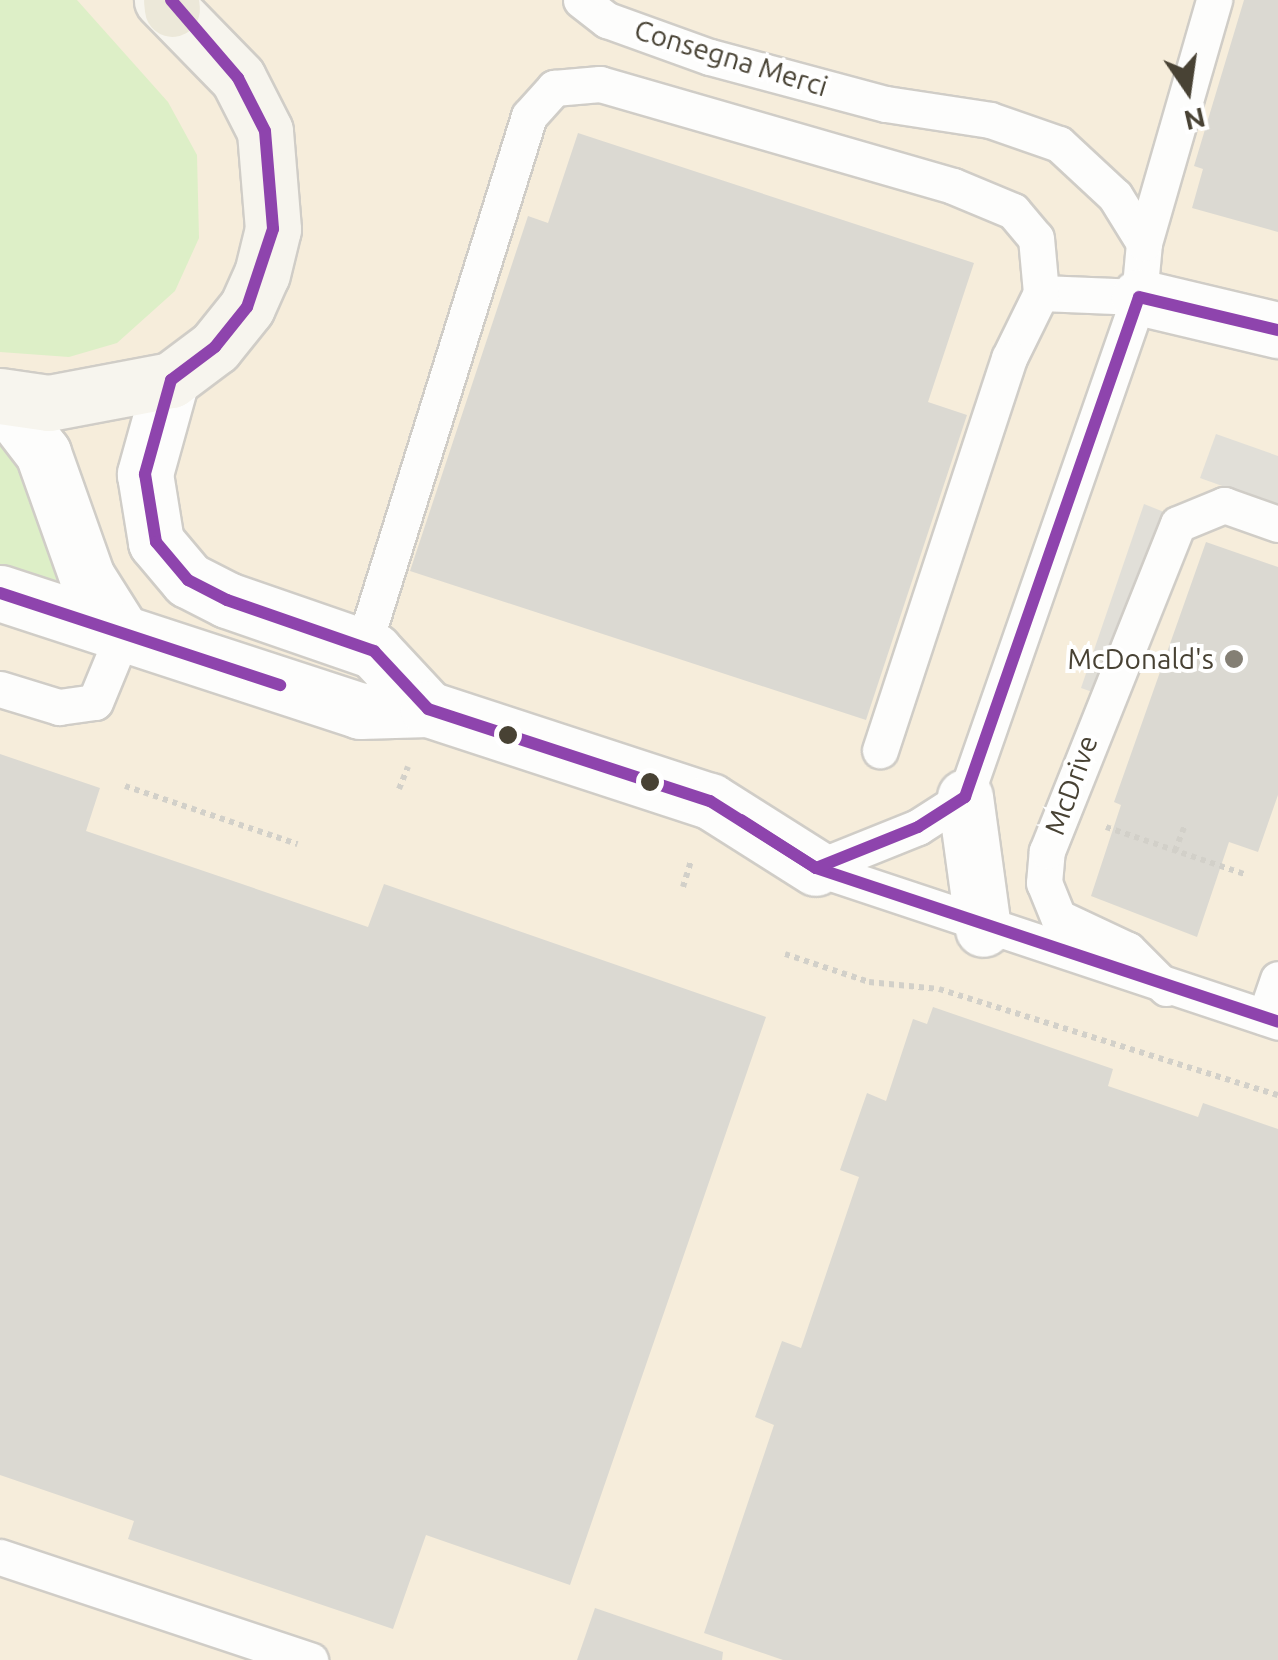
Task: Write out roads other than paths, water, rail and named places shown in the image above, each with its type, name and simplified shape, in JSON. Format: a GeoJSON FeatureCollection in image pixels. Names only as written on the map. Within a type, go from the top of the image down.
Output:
{"type":"FeatureCollection","features":[{"type":"Feature","properties":{"kind":"street"},"geometry":{"type":"LineString","coordinates":[[0,397],[49,403],[171,380],[215,347],[248,307],[274,228],[265,131],[238,78],[168,3]]}},
{"type":"Feature","properties":{"kind":"street"},"geometry":{"type":"LineString","coordinates":[[1139,297],[1278,330]]}},
{"type":"Feature","properties":{"kind":"street"},"geometry":{"type":"LineString","coordinates":[[171,380],[145,474],[156,542],[201,586],[362,647],[428,709]]}},
{"type":"Feature","properties":{"kind":"street"},"geometry":{"type":"LineString","coordinates":[[0,397],[42,453],[87,577],[123,634]]}},
{"type":"Feature","properties":{"kind":"street"},"geometry":{"type":"LineString","coordinates":[[0,592],[360,711],[428,709],[710,801],[816,868]]}},
{"type":"Feature","properties":{"kind":"street"},"geometry":{"type":"LineString","coordinates":[[965,798],[983,929]]}},
{"type":"Feature","properties":{"kind":"lane"},"geometry":{"type":"LineString","coordinates":[[816,868],[918,828],[965,798],[1139,297],[1144,243],[1214,0]]}},
{"type":"Feature","properties":{"kind":"lane","name":"Consegna Merci"},"geometry":{"type":"LineString","coordinates":[[604,6],[710,57],[886,104],[990,120],[1059,144],[1115,196],[1144,243]]}},
{"type":"Feature","properties":{"kind":"lane"},"geometry":{"type":"LineString","coordinates":[[362,647],[519,144],[554,88],[600,84],[1013,211],[1042,254],[1041,293],[1009,358],[880,750]]}},
{"type":"Feature","properties":{"kind":"lane"},"geometry":{"type":"LineString","coordinates":[[1041,293],[1139,297]]}},
{"type":"Feature","properties":{"kind":"lane","name":"McDrive"},"geometry":{"type":"LineString","coordinates":[[1166,988],[1128,950],[1058,917],[1044,883],[1048,851],[1178,524],[1224,505],[1278,524]]}},
{"type":"Feature","properties":{"kind":"lane"},"geometry":{"type":"LineString","coordinates":[[0,689],[59,707],[95,702],[123,634]]}},
{"type":"Feature","properties":{"kind":"lane"},"geometry":{"type":"LineString","coordinates":[[816,868],[983,929],[1272,1019],[1278,979]]}},
{"type":"Feature","properties":{"kind":"lane"},"geometry":{"type":"LineString","coordinates":[[0,1557],[310,1660]]}},
{"type":"Feature","properties":{"kind":"place","name":"McDonald's"},"geometry":{"type":"Point","coordinates":[1234,659]}}]}
